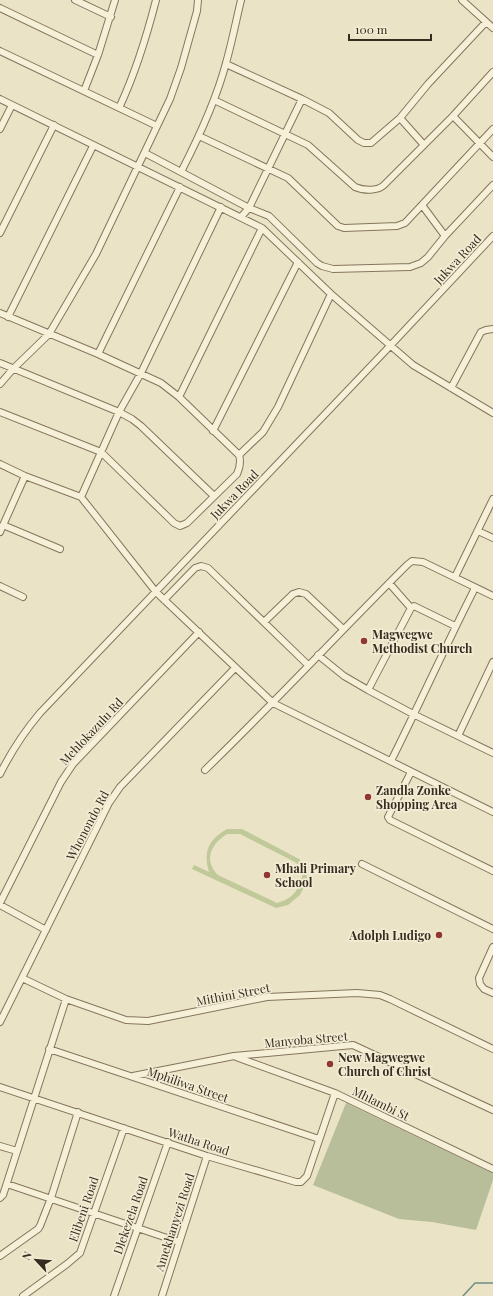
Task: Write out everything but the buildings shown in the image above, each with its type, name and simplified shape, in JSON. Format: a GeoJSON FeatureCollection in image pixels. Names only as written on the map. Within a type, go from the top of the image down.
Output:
{"type":"FeatureCollection","features":[{"type":"Feature","properties":{"kind":"street"},"geometry":{"type":"LineString","coordinates":[[75,0],[111,18]]}},
{"type":"Feature","properties":{"kind":"street"},"geometry":{"type":"LineString","coordinates":[[84,92],[111,18],[115,0]]}},
{"type":"Feature","properties":{"kind":"street"},"geometry":{"type":"LineString","coordinates":[[119,108],[129,88],[144,45],[156,0]]}},
{"type":"Feature","properties":{"kind":"street"},"geometry":{"type":"LineString","coordinates":[[0,384],[13,369],[50,334],[96,254],[170,99],[181,68],[198,0]]}},
{"type":"Feature","properties":{"kind":"street"},"geometry":{"type":"LineString","coordinates":[[181,172],[199,136],[214,100],[226,64],[240,0]]}},
{"type":"Feature","properties":{"kind":"street"},"geometry":{"type":"LineString","coordinates":[[462,0],[493,28]]}},
{"type":"Feature","properties":{"kind":"street"},"geometry":{"type":"LineString","coordinates":[[0,8],[98,55]]}},
{"type":"Feature","properties":{"kind":"street"},"geometry":{"type":"LineString","coordinates":[[226,64],[302,99],[332,115],[358,140],[364,143],[371,143],[400,118],[428,84],[486,22]]}},
{"type":"Feature","properties":{"kind":"street"},"geometry":{"type":"LineString","coordinates":[[0,50],[84,92],[157,126]]}},
{"type":"Feature","properties":{"kind":"street"},"geometry":{"type":"LineString","coordinates":[[214,100],[308,145],[359,189],[379,190],[453,116],[493,72]]}},
{"type":"Feature","properties":{"kind":"street"},"geometry":{"type":"LineString","coordinates":[[0,98],[93,146],[262,228],[331,294],[413,365],[493,412]]}},
{"type":"Feature","properties":{"kind":"street"},"geometry":{"type":"LineString","coordinates":[[241,217],[250,208],[302,99]]}},
{"type":"Feature","properties":{"kind":"street"},"geometry":{"type":"LineString","coordinates":[[0,129],[12,105]]}},
{"type":"Feature","properties":{"kind":"street"},"geometry":{"type":"LineString","coordinates":[[453,116],[493,157]]}},
{"type":"Feature","properties":{"kind":"street"},"geometry":{"type":"LineString","coordinates":[[400,118],[424,145]]}},
{"type":"Feature","properties":{"kind":"street"},"geometry":{"type":"LineString","coordinates":[[0,233],[54,126]]}},
{"type":"Feature","properties":{"kind":"street"},"geometry":{"type":"LineString","coordinates":[[199,136],[288,178],[338,226],[344,228],[399,226],[405,223],[493,129]]}},
{"type":"Feature","properties":{"kind":"street"},"geometry":{"type":"LineString","coordinates":[[8,317],[93,146]]}},
{"type":"Feature","properties":{"kind":"street"},"geometry":{"type":"LineString","coordinates":[[145,153],[250,208],[269,216],[317,263],[333,269],[410,267],[421,263],[428,258],[445,236],[493,185]]}},
{"type":"Feature","properties":{"kind":"street"},"geometry":{"type":"LineString","coordinates":[[98,354],[180,187]]}},
{"type":"Feature","properties":{"kind":"street"},"geometry":{"type":"LineString","coordinates":[[422,206],[445,236]]}},
{"type":"Feature","properties":{"kind":"street"},"geometry":{"type":"LineString","coordinates":[[81,498],[118,412],[141,373],[221,207]]}},
{"type":"Feature","properties":{"kind":"street"},"geometry":{"type":"LineString","coordinates":[[179,397],[262,228]]}},
{"type":"Feature","properties":{"kind":"street","name":"Jukwa Road"},"geometry":{"type":"LineString","coordinates":[[0,774],[13,749],[40,713],[493,236]]}},
{"type":"Feature","properties":{"kind":"street"},"geometry":{"type":"LineString","coordinates":[[213,431],[298,262]]}},
{"type":"Feature","properties":{"kind":"street"},"geometry":{"type":"LineString","coordinates":[[239,455],[263,432],[278,407],[331,294]]}},
{"type":"Feature","properties":{"kind":"street"},"geometry":{"type":"LineString","coordinates":[[0,314],[98,354],[161,383],[179,397],[239,455],[240,464],[237,474],[187,523],[180,526],[174,523],[101,452],[0,412]]}},
{"type":"Feature","properties":{"kind":"street"},"geometry":{"type":"LineString","coordinates":[[450,388],[481,332],[493,329]]}},
{"type":"Feature","properties":{"kind":"street"},"geometry":{"type":"LineString","coordinates":[[0,363],[132,419],[214,496]]}},
{"type":"Feature","properties":{"kind":"street"},"geometry":{"type":"LineString","coordinates":[[0,464],[25,476],[81,498],[156,592],[273,703],[493,812]]}},
{"type":"Feature","properties":{"kind":"street"},"geometry":{"type":"LineString","coordinates":[[0,532],[25,476]]}},
{"type":"Feature","properties":{"kind":"street"},"geometry":{"type":"LineString","coordinates":[[455,577],[493,499]]}},
{"type":"Feature","properties":{"kind":"street"},"geometry":{"type":"LineString","coordinates":[[3,525],[60,549]]}},
{"type":"Feature","properties":{"kind":"street"},"geometry":{"type":"LineString","coordinates":[[478,531],[493,538]]}},
{"type":"Feature","properties":{"kind":"street"},"geometry":{"type":"LineString","coordinates":[[205,770],[273,703],[407,564],[412,561],[423,562],[493,596]]}},
{"type":"Feature","properties":{"kind":"street"},"geometry":{"type":"LineString","coordinates":[[164,600],[195,568],[201,566],[208,568],[308,665]]}},
{"type":"Feature","properties":{"kind":"street"},"geometry":{"type":"LineString","coordinates":[[389,583],[411,608]]}},
{"type":"Feature","properties":{"kind":"street"},"geometry":{"type":"LineString","coordinates":[[0,586],[23,597]]}},
{"type":"Feature","properties":{"kind":"street"},"geometry":{"type":"LineString","coordinates":[[391,761],[415,715],[455,626],[475,588]]}},
{"type":"Feature","properties":{"kind":"street"},"geometry":{"type":"LineString","coordinates":[[264,622],[293,594],[299,592],[306,594],[343,629]]}},
{"type":"Feature","properties":{"kind":"street"},"geometry":{"type":"LineString","coordinates":[[411,608],[414,606],[455,626]]}},
{"type":"Feature","properties":{"kind":"street"},"geometry":{"type":"LineString","coordinates":[[368,690],[411,608]]}},
{"type":"Feature","properties":{"kind":"street","name":"Mehlokazulu Rd"},"geometry":{"type":"LineString","coordinates":[[0,904],[61,782],[73,764],[199,632]]}},
{"type":"Feature","properties":{"kind":"street"},"geometry":{"type":"LineString","coordinates":[[318,655],[344,676],[368,690],[493,753]]}},
{"type":"Feature","properties":{"kind":"street"},"geometry":{"type":"LineString","coordinates":[[458,736],[493,662]]}},
{"type":"Feature","properties":{"kind":"street","name":"Whonondo Rd"},"geometry":{"type":"LineString","coordinates":[[0,1022],[109,803],[120,788],[235,668]]}},
{"type":"Feature","properties":{"kind":"street"},"geometry":{"type":"LineString","coordinates":[[411,772],[388,817],[390,820],[493,870]]}},
{"type":"Feature","properties":{"kind":"street"},"geometry":{"type":"LineString","coordinates":[[362,864],[493,929]]}},
{"type":"Feature","properties":{"kind":"street"},"geometry":{"type":"LineString","coordinates":[[0,904],[46,930]]}},
{"type":"Feature","properties":{"kind":"street"},"geometry":{"type":"LineString","coordinates":[[493,947],[479,978],[480,984],[484,989],[493,993]]}},
{"type":"Feature","properties":{"kind":"street","name":"Mithini Street"},"geometry":{"type":"LineString","coordinates":[[22,978],[66,999],[126,1020],[148,1022],[267,997],[357,993],[372,994],[390,999],[493,1049]]}},
{"type":"Feature","properties":{"kind":"street"},"geometry":{"type":"LineString","coordinates":[[0,1198],[3,1195],[7,1184],[66,999]]}},
{"type":"Feature","properties":{"kind":"street","name":"Manyoba Street"},"geometry":{"type":"LineString","coordinates":[[133,1076],[234,1056],[353,1045],[493,1110]]}},
{"type":"Feature","properties":{"kind":"street","name":"Mphiliwa Street"},"geometry":{"type":"LineString","coordinates":[[50,1049],[319,1139]]}},
{"type":"Feature","properties":{"kind":"street","name":"Mhlambi St"},"geometry":{"type":"LineString","coordinates":[[234,1056],[335,1092],[493,1169]]}},
{"type":"Feature","properties":{"kind":"street","name":"Watha Road"},"geometry":{"type":"LineString","coordinates":[[0,1087],[207,1156],[296,1182],[301,1182],[307,1176],[335,1092]]}},
{"type":"Feature","properties":{"kind":"street"},"geometry":{"type":"LineString","coordinates":[[0,1256],[38,1229],[51,1198],[78,1112]]}},
{"type":"Feature","properties":{"kind":"street","name":"Elibeni Road"},"geometry":{"type":"LineString","coordinates":[[23,1296],[71,1262],[80,1253],[124,1128]]}},
{"type":"Feature","properties":{"kind":"street","name":"Dlekezela Road"},"geometry":{"type":"LineString","coordinates":[[114,1296],[168,1142]]}},
{"type":"Feature","properties":{"kind":"street"},"geometry":{"type":"LineString","coordinates":[[0,1146],[17,1152]]}},
{"type":"Feature","properties":{"kind":"street","name":"Amekhanyezi Road"},"geometry":{"type":"LineString","coordinates":[[162,1296],[207,1156]]}},
{"type":"Feature","properties":{"kind":"street"},"geometry":{"type":"LineString","coordinates":[[7,1184],[179,1242]]}},
{"type":"Feature","properties":{"kind":"green space"},"geometry":{"type":"Polygon","coordinates":[[[227,829],[242,829],[299,859],[306,867],[307,880],[300,895],[288,905],[276,908],[192,869],[194,865],[209,872],[207,865],[207,852],[211,842],[227,829]],[[227,834],[213,847],[210,858],[213,869],[218,875],[277,903],[288,899],[297,889],[303,874],[299,865],[240,834],[227,834]]]}},
{"type":"Feature","properties":{"kind":"green space"},"geometry":{"type":"Polygon","coordinates":[[[346,1103],[493,1173],[493,1180],[476,1230],[432,1222],[399,1219],[313,1185],[346,1103]]]}},
{"type":"Feature","properties":{"kind":"waterway"},"geometry":{"type":"LineString","coordinates":[[463,1296],[475,1283],[493,1283]]}},
{"type":"Feature","properties":{"kind":"place","name":"Magwegwe Methodist Church"},"geometry":{"type":"Point","coordinates":[364,641]}},
{"type":"Feature","properties":{"kind":"place","name":"Zandla Zonke Shopping Area"},"geometry":{"type":"Point","coordinates":[368,797]}},
{"type":"Feature","properties":{"kind":"place","name":"Mhali Primary School"},"geometry":{"type":"Point","coordinates":[267,875]}},
{"type":"Feature","properties":{"kind":"place","name":"Adolph Ludigo"},"geometry":{"type":"Point","coordinates":[439,935]}},
{"type":"Feature","properties":{"kind":"place","name":"New Magwegwe Church of Christ"},"geometry":{"type":"Point","coordinates":[330,1064]}}]}
